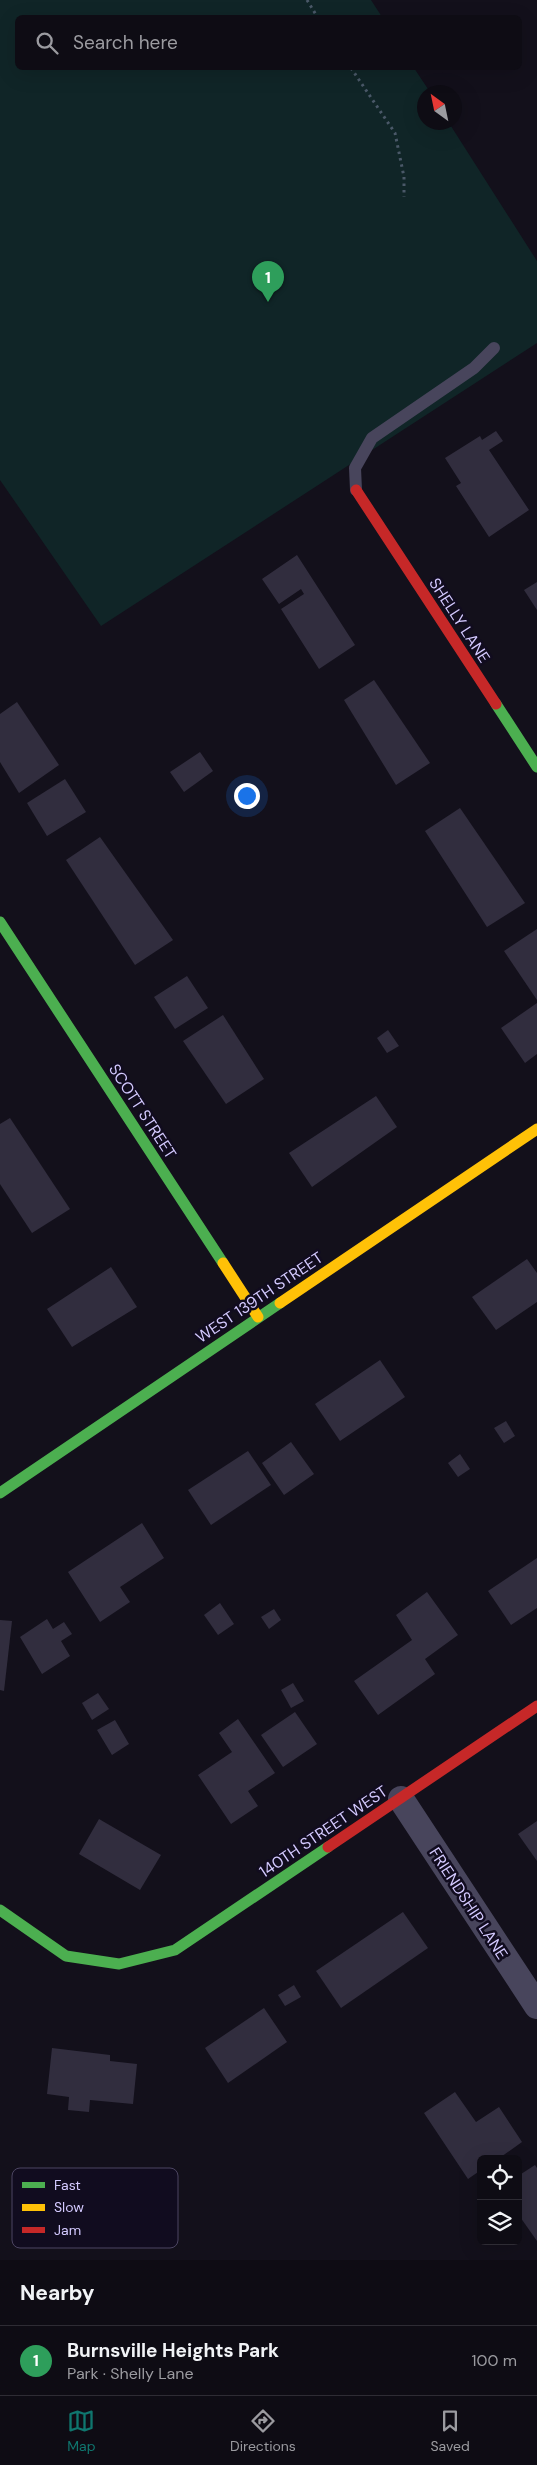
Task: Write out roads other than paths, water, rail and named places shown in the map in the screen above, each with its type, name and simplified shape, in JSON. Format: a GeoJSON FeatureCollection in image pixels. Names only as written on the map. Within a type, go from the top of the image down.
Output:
{"type":"FeatureCollection","features":[{"type":"Feature","properties":{"kind":"street","name":"SHELLY LANE"},"geometry":{"type":"LineString","coordinates":[[356,490],[537,767]]}},
{"type":"Feature","properties":{"kind":"street","name":"SCOTT STREET"},"geometry":{"type":"LineString","coordinates":[[0,922],[258,1317]]}},
{"type":"Feature","properties":{"kind":"street","name":"WEST 139TH STREET"},"geometry":{"type":"LineString","coordinates":[[0,1492],[537,1129]]}},
{"type":"Feature","properties":{"kind":"street","name":"140TH STREET WEST"},"geometry":{"type":"LineString","coordinates":[[0,1910],[66,1956],[119,1964],[175,1950],[537,1706]]}},
{"type":"Feature","properties":{"kind":"street","name":"FRIENDSHIP LANE"},"geometry":{"type":"LineString","coordinates":[[401,1799],[537,2006]]}},
{"type":"Feature","properties":{"kind":"lane"},"geometry":{"type":"LineString","coordinates":[[356,490],[355,468],[372,438],[474,368],[494,348]]}},
{"type":"Feature","properties":{"kind":"place","name":"Burnsville Heights Park"},"geometry":{"type":"Point","coordinates":[268,302]}}]}
